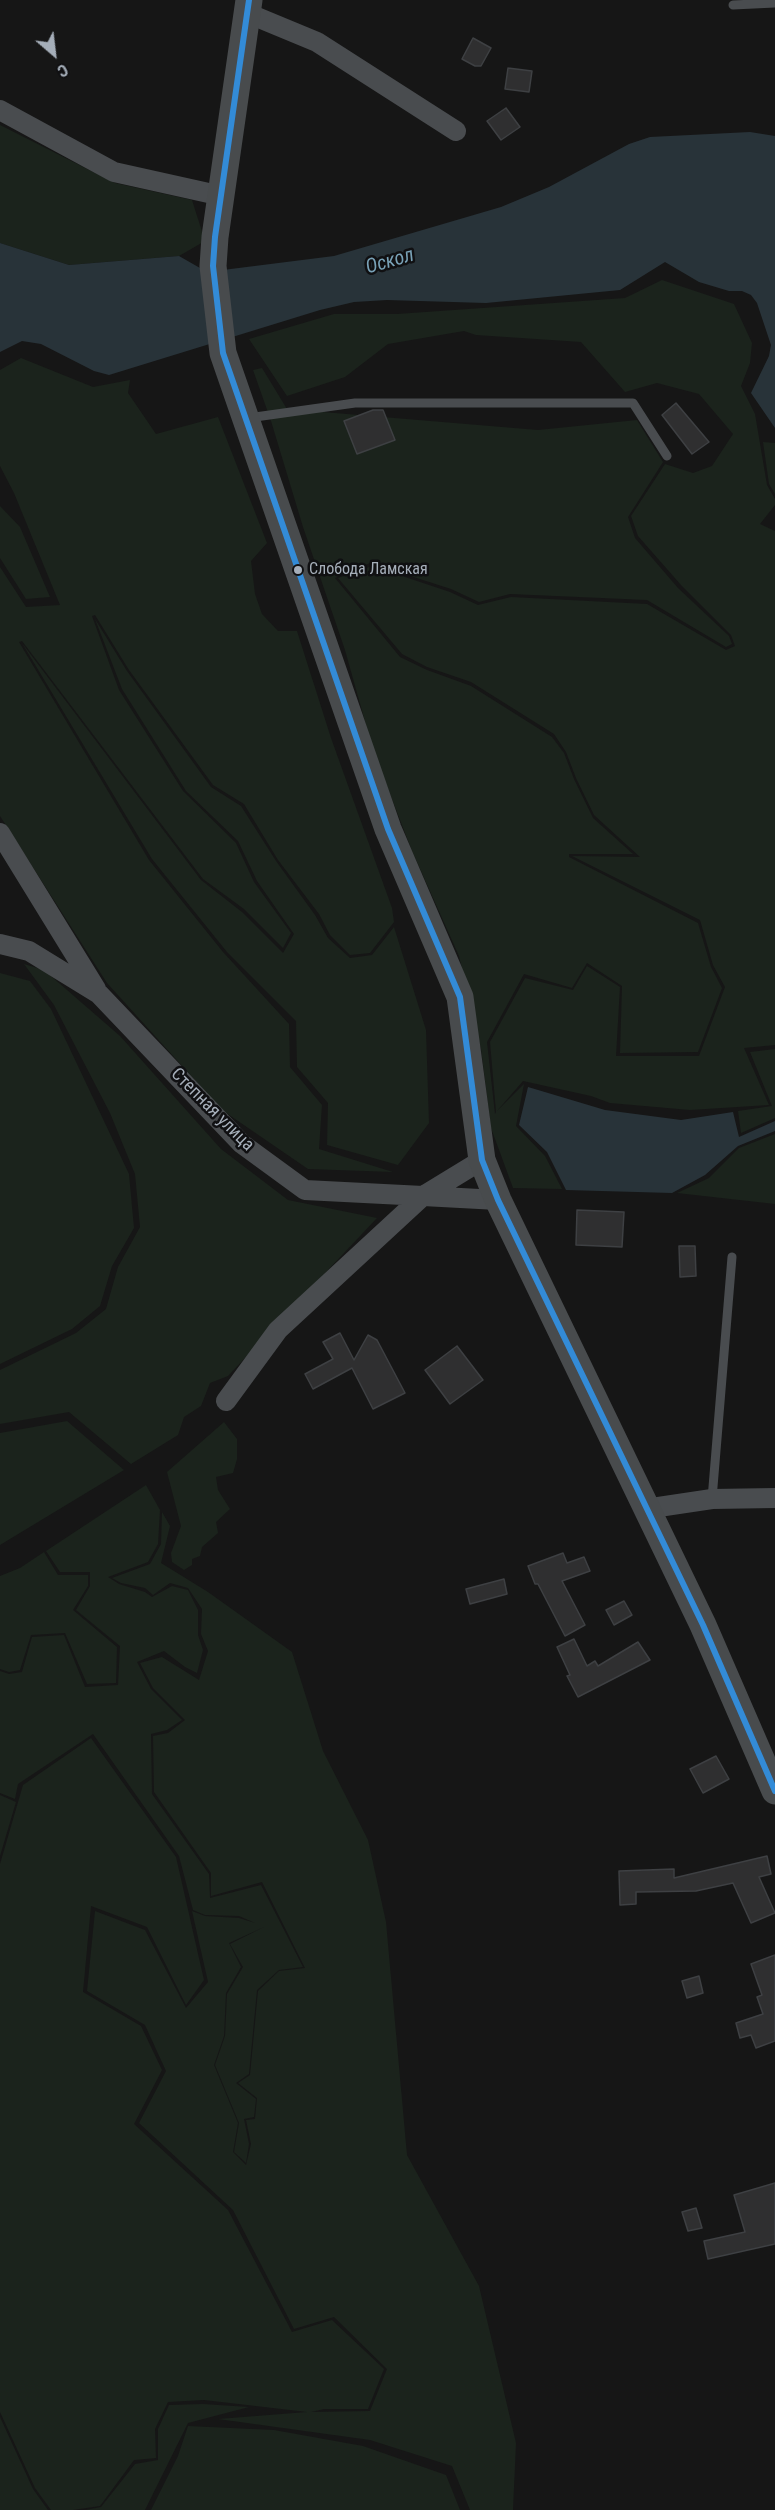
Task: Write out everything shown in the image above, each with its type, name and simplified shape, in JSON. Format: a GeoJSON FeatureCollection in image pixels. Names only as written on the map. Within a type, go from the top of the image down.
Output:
{"type":"FeatureCollection","features":[{"type":"Feature","properties":{"kind":"main road"},"geometry":{"type":"LineString","coordinates":[[248,6],[215,237],[213,266],[223,353],[388,829],[460,997],[482,1160],[498,1200],[645,1509],[703,1625],[775,1791]]}},
{"type":"Feature","properties":{"kind":"street"},"geometry":{"type":"LineString","coordinates":[[248,6],[316,42],[456,131]]}},
{"type":"Feature","properties":{"kind":"street"},"geometry":{"type":"LineString","coordinates":[[0,110],[114,171],[222,196]]}},
{"type":"Feature","properties":{"kind":"street"},"geometry":{"type":"LineString","coordinates":[[0,833],[99,994]]}},
{"type":"Feature","properties":{"kind":"street","name":"Степная улица"},"geometry":{"type":"LineString","coordinates":[[0,944],[29,951],[99,994],[242,1144],[305,1190],[498,1200]]}},
{"type":"Feature","properties":{"kind":"street"},"geometry":{"type":"LineString","coordinates":[[226,1401],[278,1330],[423,1196],[482,1160]]}},
{"type":"Feature","properties":{"kind":"street"},"geometry":{"type":"LineString","coordinates":[[645,1509],[712,1499],[775,1498]]}},
{"type":"Feature","properties":{"kind":"lane"},"geometry":{"type":"LineString","coordinates":[[733,5],[775,3]]}},
{"type":"Feature","properties":{"kind":"lane"},"geometry":{"type":"LineString","coordinates":[[246,418],[355,403],[633,403],[667,456]]}},
{"type":"Feature","properties":{"kind":"lane"},"geometry":{"type":"LineString","coordinates":[[712,1499],[732,1257]]}},
{"type":"Feature","properties":{"kind":"shaded area"},"geometry":{"type":"Polygon","coordinates":[[[0,125],[115,183],[192,200],[205,241],[179,256],[69,265],[0,243],[0,125]]]}},
{"type":"Feature","properties":{"kind":"shaded area"},"geometry":{"type":"Polygon","coordinates":[[[662,280],[734,304],[752,343],[750,363],[741,386],[755,414],[767,485],[775,499],[775,505],[760,524],[775,531],[775,1045],[744,1048],[769,1105],[690,1110],[610,1103],[591,1096],[523,1081],[497,1111],[524,1084],[516,1126],[545,1156],[562,1189],[513,1188],[491,1128],[481,1049],[459,956],[412,851],[373,750],[345,650],[253,370],[262,368],[287,409],[538,430],[637,420],[663,462],[628,517],[635,538],[678,588],[729,636],[732,644],[726,647],[647,600],[510,594],[479,602],[451,589],[370,563],[335,578],[400,657],[427,670],[471,686],[552,737],[564,753],[593,818],[633,854],[569,854],[569,857],[698,923],[711,967],[722,988],[698,1052],[620,1053],[622,986],[587,963],[572,988],[524,974],[487,1042],[495,1114],[490,1042],[525,978],[573,990],[587,966],[620,987],[616,1056],[699,1056],[725,987],[713,965],[700,920],[572,856],[640,857],[594,815],[566,752],[554,734],[471,682],[427,667],[402,654],[338,578],[372,566],[450,592],[478,605],[511,597],[647,604],[726,650],[735,646],[731,635],[681,585],[638,536],[631,516],[665,464],[693,473],[712,466],[733,434],[699,394],[657,383],[625,392],[581,342],[476,335],[464,331],[388,344],[345,377],[287,396],[249,339],[334,314],[397,314],[625,298],[662,280]]]}},
{"type":"Feature","properties":{"kind":"shaded area"},"geometry":{"type":"Polygon","coordinates":[[[21,358],[93,387],[130,380],[128,393],[156,434],[218,417],[267,543],[251,561],[255,594],[262,614],[278,631],[297,631],[331,738],[392,908],[394,922],[370,953],[350,955],[330,935],[319,914],[278,860],[244,804],[213,785],[129,670],[95,615],[92,616],[119,690],[183,791],[236,843],[254,882],[291,933],[283,948],[244,909],[203,879],[22,641],[19,642],[149,860],[223,952],[289,1024],[290,1067],[322,1105],[319,1149],[393,1172],[308,1169],[222,1110],[107,983],[0,816],[0,567],[26,607],[60,605],[14,493],[0,466],[0,370],[21,358]]]}},
{"type":"Feature","properties":{"kind":"shaded area"},"geometry":{"type":"Polygon","coordinates":[[[763,442],[775,443],[775,494],[769,484],[763,442]]]}},
{"type":"Feature","properties":{"kind":"shaded area"},"geometry":{"type":"Polygon","coordinates":[[[0,506],[20,527],[50,597],[26,599],[0,558],[0,506]]]}},
{"type":"Feature","properties":{"kind":"shaded area"},"geometry":{"type":"Polygon","coordinates":[[[95,619],[127,671],[211,787],[241,806],[276,861],[315,915],[328,938],[350,958],[372,955],[394,927],[426,1030],[429,1123],[398,1165],[327,1145],[328,1103],[297,1067],[296,1021],[227,952],[152,859],[22,643],[201,880],[242,912],[283,953],[294,934],[257,881],[238,841],[186,791],[122,689],[95,619]]]}},
{"type":"Feature","properties":{"kind":"shaded area"},"geometry":{"type":"Polygon","coordinates":[[[24,964],[44,970],[120,1036],[221,1149],[288,1200],[377,1218],[228,1376],[210,1383],[201,1406],[184,1417],[178,1435],[131,1464],[69,1412],[0,1424],[0,1370],[76,1333],[106,1309],[118,1267],[140,1227],[135,1174],[110,1113],[54,1005],[24,964]]]}},
{"type":"Feature","properties":{"kind":"shaded area"},"geometry":{"type":"Polygon","coordinates":[[[0,973],[30,981],[51,1009],[129,1174],[134,1228],[112,1266],[100,1306],[72,1329],[0,1364],[0,973]]]}},
{"type":"Feature","properties":{"kind":"shaded area"},"geometry":{"type":"Polygon","coordinates":[[[775,1049],[775,1118],[741,1133],[738,1111],[772,1106],[750,1052],[775,1049]]]}},
{"type":"Feature","properties":{"kind":"shaded area"},"geometry":{"type":"Polygon","coordinates":[[[775,1134],[775,1204],[677,1193],[709,1178],[739,1148],[775,1134]]]}},
{"type":"Feature","properties":{"kind":"shaded area"},"geometry":{"type":"Polygon","coordinates":[[[67,1421],[124,1470],[0,1545],[0,1433],[67,1421]]]}},
{"type":"Feature","properties":{"kind":"shaded area"},"geometry":{"type":"Polygon","coordinates":[[[224,1422],[237,1439],[237,1459],[233,1473],[216,1477],[218,1490],[230,1509],[216,1522],[218,1533],[202,1547],[200,1556],[192,1559],[192,1565],[184,1570],[172,1562],[171,1553],[181,1526],[167,1472],[224,1422]]]}},
{"type":"Feature","properties":{"kind":"shaded area"},"geometry":{"type":"Polygon","coordinates":[[[146,1485],[160,1510],[158,1544],[148,1562],[108,1577],[119,1584],[145,1592],[152,1597],[172,1586],[188,1590],[198,1610],[198,1635],[203,1650],[197,1673],[164,1651],[137,1662],[151,1689],[182,1720],[167,1730],[151,1734],[152,1794],[209,1874],[210,1898],[261,1885],[303,1967],[279,1970],[257,1990],[249,2074],[236,2083],[256,2099],[254,2117],[244,2119],[249,2144],[246,2163],[234,2152],[239,2123],[215,2065],[225,2036],[227,1994],[243,1967],[230,1944],[264,1927],[229,1943],[241,1967],[226,1993],[224,2036],[214,2065],[238,2123],[233,2152],[246,2165],[251,2144],[246,2120],[255,2119],[257,2098],[238,2083],[250,2075],[258,1991],[279,1971],[305,1968],[262,1882],[211,1896],[211,1873],[154,1792],[153,1736],[168,1733],[185,1720],[153,1688],[140,1663],[162,1657],[199,1680],[208,1651],[201,1634],[202,1609],[188,1588],[170,1583],[153,1595],[145,1588],[121,1583],[112,1578],[150,1564],[161,1544],[162,1512],[170,1526],[161,1563],[208,1592],[292,1652],[323,1751],[368,1840],[386,1922],[407,2155],[479,2286],[516,2443],[513,2510],[470,2510],[452,2466],[370,2440],[218,2419],[307,2412],[204,2400],[168,2402],[155,2429],[156,2458],[134,2460],[100,2506],[51,2510],[35,2488],[0,2412],[0,1864],[23,1785],[91,1738],[176,1857],[204,1980],[186,2005],[147,1927],[91,1906],[83,1992],[141,2026],[162,2070],[134,2124],[228,2210],[292,2332],[332,2320],[384,2369],[368,2409],[324,2409],[311,2412],[370,2411],[387,2369],[334,2317],[294,2329],[233,2210],[139,2123],[166,2071],[145,2025],[87,1991],[95,1911],[145,1930],[186,2008],[208,1982],[192,1911],[205,1916],[239,1918],[255,1923],[239,1916],[205,1915],[193,1910],[179,1856],[93,1734],[18,1784],[15,1799],[0,1793],[0,1671],[9,1674],[22,1672],[32,1637],[64,1635],[85,1687],[118,1685],[120,1646],[76,1610],[90,1586],[90,1572],[60,1572],[46,1551],[146,1485]]]}},
{"type":"Feature","properties":{"kind":"shaded area"},"geometry":{"type":"Polygon","coordinates":[[[44,1552],[58,1575],[88,1575],[88,1586],[73,1610],[117,1647],[116,1683],[87,1684],[65,1633],[31,1635],[20,1670],[9,1672],[0,1669],[0,1576],[20,1568],[44,1552]]]}},
{"type":"Feature","properties":{"kind":"shaded area"},"geometry":{"type":"Polygon","coordinates":[[[0,1795],[16,1802],[0,1856],[0,1795]]]}},
{"type":"Feature","properties":{"kind":"shaded area"},"geometry":{"type":"Polygon","coordinates":[[[203,2404],[249,2407],[188,2423],[145,2510],[85,2510],[101,2507],[135,2464],[158,2460],[158,2429],[169,2405],[203,2404]]]}},
{"type":"Feature","properties":{"kind":"shaded area"},"geometry":{"type":"Polygon","coordinates":[[[0,2417],[33,2489],[48,2510],[0,2510],[0,2417]]]}},
{"type":"Feature","properties":{"kind":"shaded area"},"geometry":{"type":"Polygon","coordinates":[[[188,2426],[274,2430],[363,2446],[446,2475],[460,2510],[151,2510],[178,2456],[188,2426]]]}},
{"type":"Feature","properties":{"kind":"water","name":"Оскол"},"geometry":{"type":"Polygon","coordinates":[[[750,132],[775,136],[775,428],[751,393],[769,356],[771,345],[757,303],[751,295],[699,282],[665,262],[620,290],[486,303],[387,300],[354,302],[320,310],[109,375],[94,371],[41,344],[22,341],[0,352],[0,243],[69,265],[179,256],[207,272],[334,256],[501,207],[549,187],[629,144],[650,137],[750,132]]]}},
{"type":"Feature","properties":{"kind":"water"},"geometry":{"type":"Polygon","coordinates":[[[528,1087],[605,1110],[681,1120],[733,1112],[739,1137],[775,1121],[775,1131],[738,1146],[705,1175],[672,1193],[566,1190],[547,1152],[519,1125],[528,1087]]]}},
{"type":"Feature","properties":{"kind":"building"},"geometry":{"type":"Polygon","coordinates":[[[473,38],[491,48],[481,66],[475,66],[462,59],[473,38]]]}},
{"type":"Feature","properties":{"kind":"building"},"geometry":{"type":"Polygon","coordinates":[[[508,68],[532,71],[529,92],[505,89],[508,68]]]}},
{"type":"Feature","properties":{"kind":"building"},"geometry":{"type":"Polygon","coordinates":[[[506,108],[520,127],[501,140],[487,121],[506,108]]]}},
{"type":"Feature","properties":{"kind":"building"},"geometry":{"type":"Polygon","coordinates":[[[676,403],[709,442],[692,454],[662,415],[676,403]]]}},
{"type":"Feature","properties":{"kind":"building"},"geometry":{"type":"Polygon","coordinates":[[[373,410],[383,410],[395,440],[357,454],[344,421],[373,410]]]}},
{"type":"Feature","properties":{"kind":"building"},"geometry":{"type":"Polygon","coordinates":[[[577,1210],[624,1212],[622,1247],[576,1245],[577,1210]]]}},
{"type":"Feature","properties":{"kind":"building"},"geometry":{"type":"Polygon","coordinates":[[[679,1246],[695,1246],[696,1276],[680,1277],[679,1246]]]}},
{"type":"Feature","properties":{"kind":"building"},"geometry":{"type":"Polygon","coordinates":[[[340,1333],[354,1360],[368,1335],[377,1340],[405,1393],[373,1409],[352,1368],[313,1389],[305,1374],[333,1359],[323,1342],[340,1333]]]}},
{"type":"Feature","properties":{"kind":"building"},"geometry":{"type":"Polygon","coordinates":[[[457,1346],[483,1380],[450,1404],[425,1370],[457,1346]]]}},
{"type":"Feature","properties":{"kind":"building"},"geometry":{"type":"Polygon","coordinates":[[[563,1553],[567,1563],[584,1557],[590,1571],[562,1581],[585,1625],[565,1636],[538,1584],[535,1584],[528,1566],[563,1553]]]}},
{"type":"Feature","properties":{"kind":"building"},"geometry":{"type":"Polygon","coordinates":[[[504,1579],[507,1594],[470,1604],[466,1589],[504,1579]]]}},
{"type":"Feature","properties":{"kind":"building"},"geometry":{"type":"Polygon","coordinates":[[[624,1601],[632,1615],[614,1625],[606,1610],[624,1601]]]}},
{"type":"Feature","properties":{"kind":"building"},"geometry":{"type":"Polygon","coordinates":[[[574,1639],[587,1666],[595,1661],[598,1666],[638,1642],[650,1660],[578,1697],[567,1676],[570,1675],[557,1647],[574,1639]]]}},
{"type":"Feature","properties":{"kind":"building"},"geometry":{"type":"Polygon","coordinates":[[[716,1756],[729,1779],[703,1793],[690,1769],[716,1756]]]}},
{"type":"Feature","properties":{"kind":"building"},"geometry":{"type":"Polygon","coordinates":[[[767,1856],[771,1874],[759,1877],[775,1913],[751,1923],[733,1883],[696,1891],[636,1892],[636,1904],[620,1905],[619,1871],[674,1869],[674,1878],[767,1856]]]}},
{"type":"Feature","properties":{"kind":"building"},"geometry":{"type":"Polygon","coordinates":[[[775,1955],[775,2041],[756,2048],[751,2035],[740,2038],[736,2023],[763,2014],[757,1997],[762,1995],[751,1964],[775,1955]]]}},
{"type":"Feature","properties":{"kind":"building"},"geometry":{"type":"Polygon","coordinates":[[[699,1976],[703,1993],[687,1998],[682,1981],[699,1976]]]}},
{"type":"Feature","properties":{"kind":"building"},"geometry":{"type":"Polygon","coordinates":[[[775,2183],[775,2244],[708,2259],[704,2241],[745,2232],[734,2195],[775,2183]]]}},
{"type":"Feature","properties":{"kind":"building"},"geometry":{"type":"Polygon","coordinates":[[[696,2208],[702,2228],[688,2231],[682,2212],[696,2208]]]}},
{"type":"Feature","properties":{"kind":"transit line"},"geometry":{"type":"LineString","coordinates":[[249,0],[215,237],[213,266],[223,353],[388,829],[460,997],[482,1160],[498,1200],[703,1625],[775,1791]]}},
{"type":"Feature","properties":{"kind":"place","name":"Слобода Ламская"},"geometry":{"type":"Point","coordinates":[298,570]}}]}
